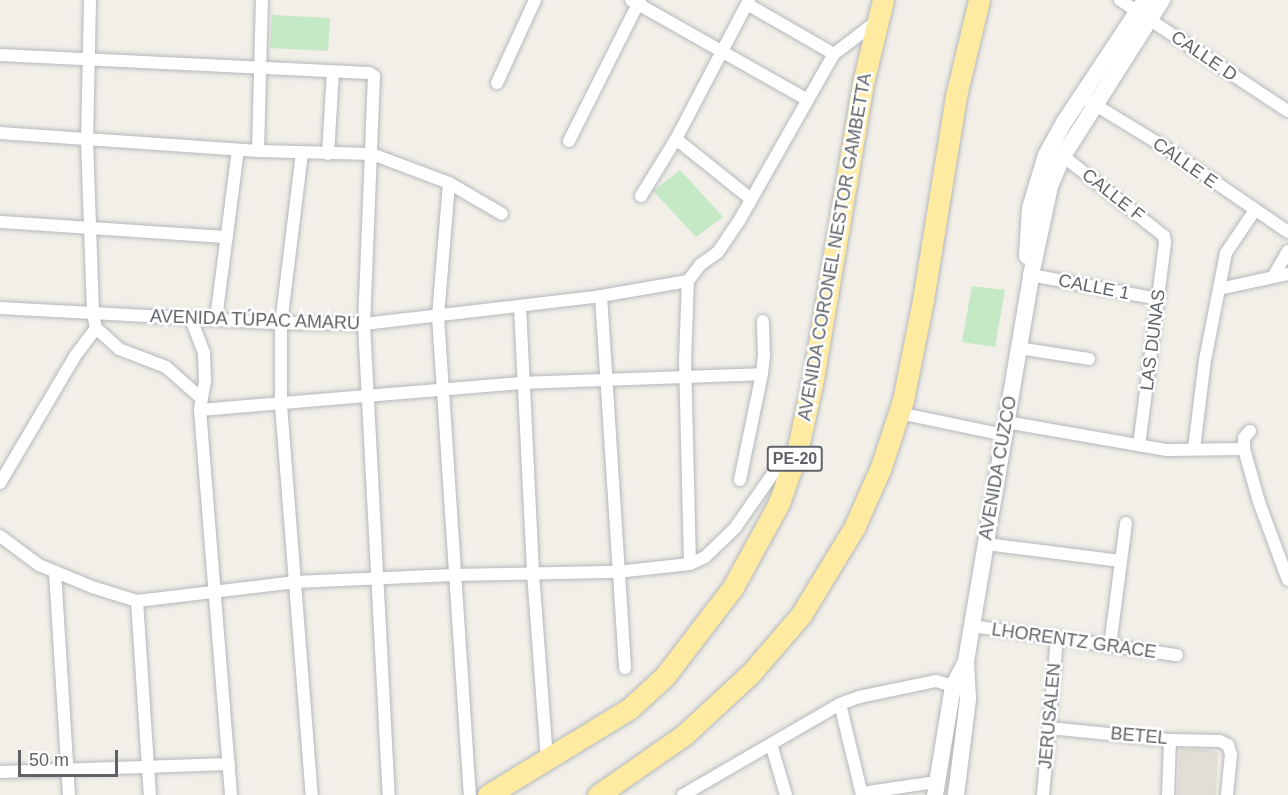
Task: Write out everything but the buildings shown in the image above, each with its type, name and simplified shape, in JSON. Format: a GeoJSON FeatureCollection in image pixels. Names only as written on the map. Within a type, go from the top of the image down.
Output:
{"type":"FeatureCollection","features":[{"type":"Feature","properties":{"kind":"highway","name":"AVENIDA CORONEL NESTOR GAMBETTA"},"geometry":{"type":"LineString","coordinates":[[488,795],[629,709],[665,676],[689,648],[733,587],[778,503],[797,452],[813,379],[876,22],[883,0]]}},
{"type":"Feature","properties":{"kind":"highway"},"geometry":{"type":"LineString","coordinates":[[598,795],[708,715],[751,673],[801,615],[854,528],[881,467],[899,413],[923,300],[956,96],[979,0]]}},
{"type":"Feature","properties":{"kind":"street"},"geometry":{"type":"LineString","coordinates":[[90,0],[87,140],[92,228],[93,314],[96,328],[119,350],[166,367],[201,404],[281,405],[521,383],[762,374]]}},
{"type":"Feature","properties":{"kind":"street"},"geometry":{"type":"LineString","coordinates":[[258,152],[262,0]]}},
{"type":"Feature","properties":{"kind":"street"},"geometry":{"type":"LineString","coordinates":[[497,83],[535,0]]}},
{"type":"Feature","properties":{"kind":"street","name":"CALLE D"},"geometry":{"type":"LineString","coordinates":[[1120,0],[1144,10],[1288,111]]}},
{"type":"Feature","properties":{"kind":"street","name":"AVENIDA CUZCO"},"geometry":{"type":"LineString","coordinates":[[1031,274],[1027,260],[1027,241],[1035,189],[1049,150],[1088,100],[1144,10],[1162,0]]}},
{"type":"Feature","properties":{"kind":"street"},"geometry":{"type":"LineString","coordinates":[[569,141],[636,1],[808,100]]}},
{"type":"Feature","properties":{"kind":"street"},"geometry":{"type":"LineString","coordinates":[[641,196],[676,139],[748,2],[834,54]]}},
{"type":"Feature","properties":{"kind":"street"},"geometry":{"type":"LineString","coordinates":[[690,564],[686,378],[688,281],[700,265],[718,252],[834,54],[876,22]]}},
{"type":"Feature","properties":{"kind":"street"},"geometry":{"type":"LineString","coordinates":[[0,55],[369,73],[374,76],[364,324],[366,396],[389,795]]}},
{"type":"Feature","properties":{"kind":"street"},"geometry":{"type":"LineString","coordinates":[[328,154],[333,72]]}},
{"type":"Feature","properties":{"kind":"street","name":"AVENIDA CUZCO"},"geometry":{"type":"LineString","coordinates":[[956,795],[968,699],[966,661],[1031,274],[1049,193],[1088,100]]}},
{"type":"Feature","properties":{"kind":"street","name":"CALLE E"},"geometry":{"type":"LineString","coordinates":[[1088,100],[1161,145],[1288,232]]}},
{"type":"Feature","properties":{"kind":"street"},"geometry":{"type":"LineString","coordinates":[[0,133],[258,152],[372,154],[449,183],[502,214]]}},
{"type":"Feature","properties":{"kind":"street"},"geometry":{"type":"LineString","coordinates":[[676,139],[751,199]]}},
{"type":"Feature","properties":{"kind":"street"},"geometry":{"type":"LineString","coordinates":[[216,319],[238,150]]}},
{"type":"Feature","properties":{"kind":"street"},"geometry":{"type":"LineString","coordinates":[[302,153],[281,323],[281,405],[312,795]]}},
{"type":"Feature","properties":{"kind":"street","name":"CALLE F"},"geometry":{"type":"LineString","coordinates":[[1063,156],[1164,236]]}},
{"type":"Feature","properties":{"kind":"street"},"geometry":{"type":"LineString","coordinates":[[449,183],[438,316],[470,795]]}},
{"type":"Feature","properties":{"kind":"street"},"geometry":{"type":"LineString","coordinates":[[1194,449],[1205,360],[1227,253],[1255,210]]}},
{"type":"Feature","properties":{"kind":"street"},"geometry":{"type":"LineString","coordinates":[[0,222],[227,237]]}},
{"type":"Feature","properties":{"kind":"street","name":"LAS DUNAS"},"geometry":{"type":"LineString","coordinates":[[1139,445],[1164,236]]}},
{"type":"Feature","properties":{"kind":"street"},"geometry":{"type":"LineString","coordinates":[[1273,277],[1288,251]]}},
{"type":"Feature","properties":{"kind":"street","name":"CALLE 1"},"geometry":{"type":"LineString","coordinates":[[1031,274],[1158,299]]}},
{"type":"Feature","properties":{"kind":"street"},"geometry":{"type":"LineString","coordinates":[[1219,289],[1288,274]]}},
{"type":"Feature","properties":{"kind":"street","name":"AVENIDA TÚPAC AMARU"},"geometry":{"type":"LineString","coordinates":[[0,308],[281,323],[364,324],[602,296],[688,281]]}},
{"type":"Feature","properties":{"kind":"street"},"geometry":{"type":"LineString","coordinates":[[602,296],[605,380],[625,668]]}},
{"type":"Feature","properties":{"kind":"street"},"geometry":{"type":"LineString","coordinates":[[520,306],[521,383],[532,573],[547,759]]}},
{"type":"Feature","properties":{"kind":"street"},"geometry":{"type":"LineString","coordinates":[[191,319],[204,353],[205,381],[201,404],[231,795]]}},
{"type":"Feature","properties":{"kind":"street"},"geometry":{"type":"LineString","coordinates":[[740,480],[762,374],[763,321]]}},
{"type":"Feature","properties":{"kind":"street"},"geometry":{"type":"LineString","coordinates":[[0,483],[69,365],[96,328]]}},
{"type":"Feature","properties":{"kind":"street"},"geometry":{"type":"LineString","coordinates":[[1018,348],[1089,359]]}},
{"type":"Feature","properties":{"kind":"street"},"geometry":{"type":"LineString","coordinates":[[899,413],[1166,450],[1244,449]]}},
{"type":"Feature","properties":{"kind":"street"},"geometry":{"type":"LineString","coordinates":[[1250,430],[1245,438],[1244,449],[1259,502],[1288,580]]}},
{"type":"Feature","properties":{"kind":"street"},"geometry":{"type":"LineString","coordinates":[[0,536],[39,565],[137,600],[296,582],[454,575],[617,572],[690,564],[705,557],[753,505],[774,472],[797,452]]}},
{"type":"Feature","properties":{"kind":"street"},"geometry":{"type":"LineString","coordinates":[[1110,646],[1126,523]]}},
{"type":"Feature","properties":{"kind":"street"},"geometry":{"type":"LineString","coordinates":[[986,544],[1121,561]]}},
{"type":"Feature","properties":{"kind":"street"},"geometry":{"type":"LineString","coordinates":[[55,572],[69,795]]}},
{"type":"Feature","properties":{"kind":"street"},"geometry":{"type":"LineString","coordinates":[[137,600],[150,795]]}},
{"type":"Feature","properties":{"kind":"street","name":"LHORENTZ GRACE"},"geometry":{"type":"LineString","coordinates":[[972,626],[1177,655]]}},
{"type":"Feature","properties":{"kind":"street","name":"JERUSALEN"},"geometry":{"type":"LineString","coordinates":[[1043,795],[1058,638]]}},
{"type":"Feature","properties":{"kind":"street","name":"AVENIDA CUZCO"},"geometry":{"type":"LineString","coordinates":[[936,788],[953,686],[966,661]]}},
{"type":"Feature","properties":{"kind":"street"},"geometry":{"type":"LineString","coordinates":[[683,795],[696,792],[771,744],[840,704],[859,697],[936,681],[953,686]]}},
{"type":"Feature","properties":{"kind":"street"},"geometry":{"type":"LineString","coordinates":[[840,704],[862,794],[936,788]]}},
{"type":"Feature","properties":{"kind":"street","name":"BETEL"},"geometry":{"type":"LineString","coordinates":[[1049,728],[1170,740],[1220,741],[1228,745],[1231,754],[1227,795]]}},
{"type":"Feature","properties":{"kind":"street"},"geometry":{"type":"LineString","coordinates":[[1168,795],[1170,740]]}},
{"type":"Feature","properties":{"kind":"street"},"geometry":{"type":"LineString","coordinates":[[771,744],[786,795]]}},
{"type":"Feature","properties":{"kind":"street"},"geometry":{"type":"LineString","coordinates":[[0,772],[229,764]]}},
{"type":"Feature","properties":{"kind":"shaded area"},"geometry":{"type":"Polygon","coordinates":[[[1180,748],[1212,750],[1218,753],[1216,795],[1177,795],[1180,748]]]}},
{"type":"Feature","properties":{"kind":"green space"},"geometry":{"type":"Polygon","coordinates":[[[272,15],[330,18],[328,51],[270,48],[272,15]]]}},
{"type":"Feature","properties":{"kind":"green space"},"geometry":{"type":"Polygon","coordinates":[[[680,170],[723,217],[696,237],[653,191],[680,170]]]}},
{"type":"Feature","properties":{"kind":"green space"},"geometry":{"type":"Polygon","coordinates":[[[972,286],[1005,290],[995,347],[962,342],[972,286]]]}}]}
